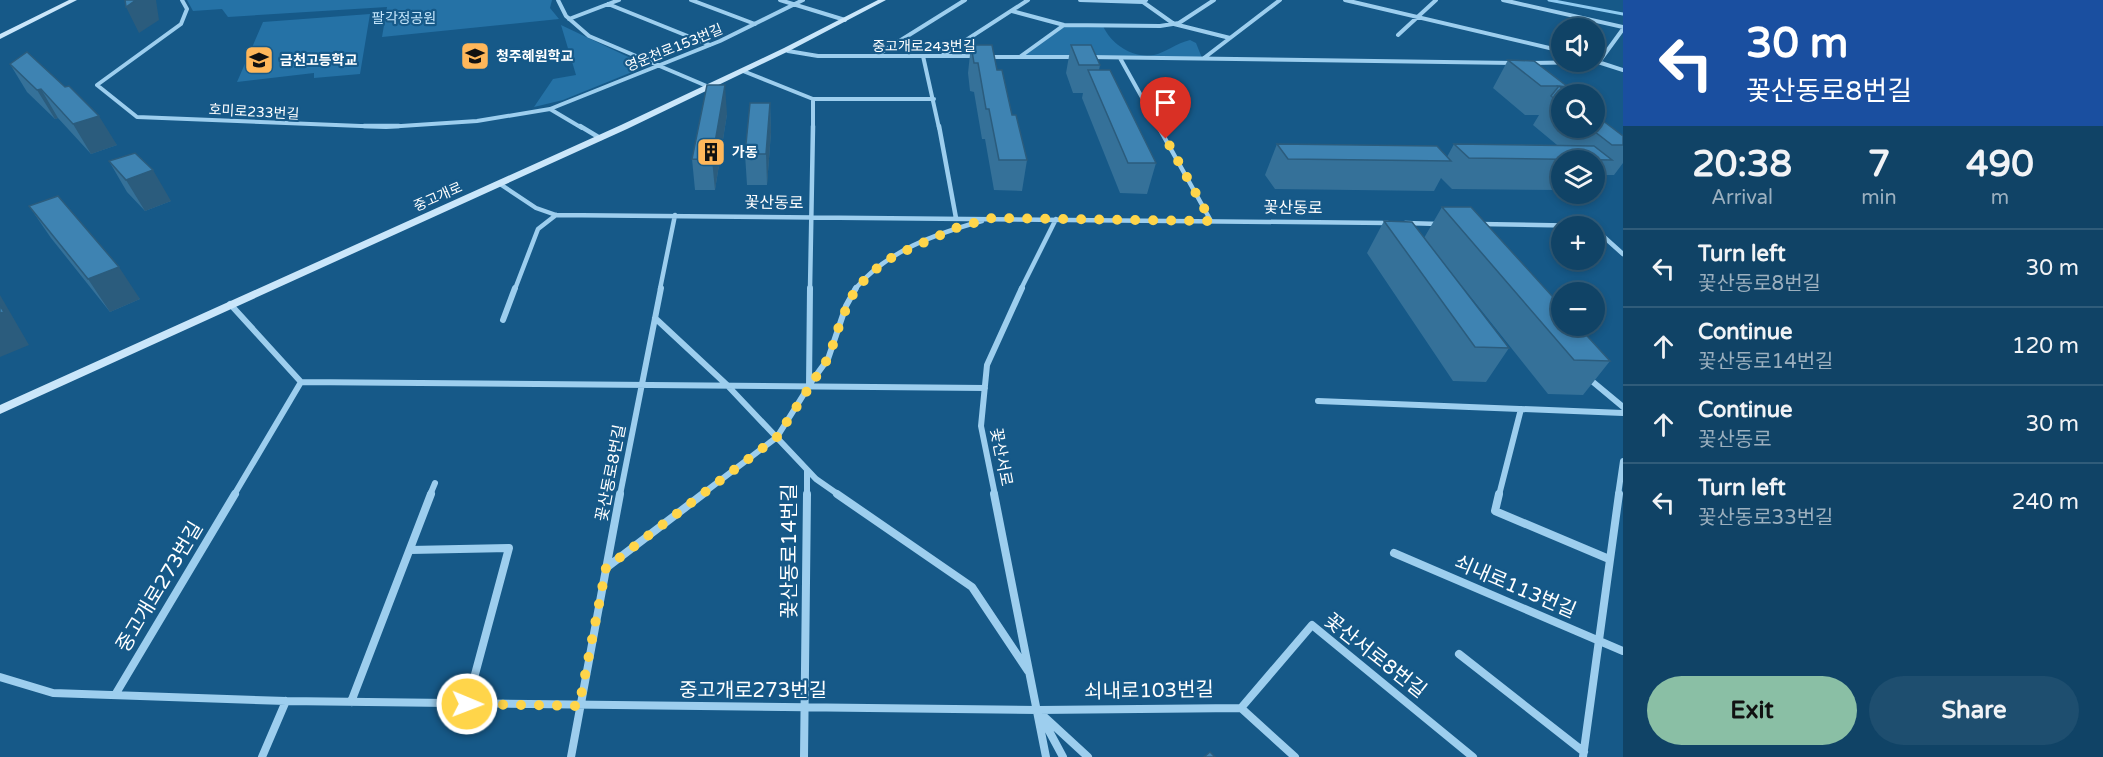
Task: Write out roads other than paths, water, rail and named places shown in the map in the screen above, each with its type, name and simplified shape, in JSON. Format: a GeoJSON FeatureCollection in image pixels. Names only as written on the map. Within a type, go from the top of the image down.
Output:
{"type":"FeatureCollection","features":[{"type":"Feature","properties":{"kind":"street"},"geometry":{"type":"LineString","coordinates":[[0,37],[74,0]]}},
{"type":"Feature","properties":{"kind":"street","name":"호미로233번길"},"geometry":{"type":"LineString","coordinates":[[182,0],[187,9],[181,24],[97,85],[137,117],[386,126],[477,121],[550,109]]}},
{"type":"Feature","properties":{"kind":"street"},"geometry":{"type":"LineString","coordinates":[[558,0],[574,26],[589,36],[709,87]]}},
{"type":"Feature","properties":{"kind":"street"},"geometry":{"type":"LineString","coordinates":[[568,19],[619,0]]}},
{"type":"Feature","properties":{"kind":"street"},"geometry":{"type":"LineString","coordinates":[[691,0],[755,24]]}},
{"type":"Feature","properties":{"kind":"street"},"geometry":{"type":"LineString","coordinates":[[780,0],[845,20]]}},
{"type":"Feature","properties":{"kind":"street","name":"영운천로153번길"},"geometry":{"type":"LineString","coordinates":[[550,109],[710,45],[803,0]]}},
{"type":"Feature","properties":{"kind":"street","name":"중고개로"},"geometry":{"type":"LineString","coordinates":[[0,410],[788,51],[883,0]]}},
{"type":"Feature","properties":{"kind":"street"},"geometry":{"type":"LineString","coordinates":[[876,56],[965,0]]}},
{"type":"Feature","properties":{"kind":"street"},"geometry":{"type":"LineString","coordinates":[[942,56],[1028,0]]}},
{"type":"Feature","properties":{"kind":"street"},"geometry":{"type":"LineString","coordinates":[[1080,0],[1145,1],[1174,24]]}},
{"type":"Feature","properties":{"kind":"street"},"geometry":{"type":"LineString","coordinates":[[1174,24],[1214,0]]}},
{"type":"Feature","properties":{"kind":"street"},"geometry":{"type":"LineString","coordinates":[[1204,59],[1280,0]]}},
{"type":"Feature","properties":{"kind":"street"},"geometry":{"type":"LineString","coordinates":[[1345,0],[1551,48]]}},
{"type":"Feature","properties":{"kind":"street"},"geometry":{"type":"LineString","coordinates":[[1398,35],[1436,0]]}},
{"type":"Feature","properties":{"kind":"street"},"geometry":{"type":"LineString","coordinates":[[1503,0],[1623,26]]}},
{"type":"Feature","properties":{"kind":"street"},"geometry":{"type":"LineString","coordinates":[[1519,0],[1623,26]]}},
{"type":"Feature","properties":{"kind":"street"},"geometry":{"type":"LineString","coordinates":[[608,4],[710,45]]}},
{"type":"Feature","properties":{"kind":"street"},"geometry":{"type":"LineString","coordinates":[[1012,11],[1064,25],[1174,24],[1230,38]]}},
{"type":"Feature","properties":{"kind":"street"},"geometry":{"type":"LineString","coordinates":[[1021,57],[1064,25]]}},
{"type":"Feature","properties":{"kind":"street"},"geometry":{"type":"LineString","coordinates":[[1605,50],[1623,26]]}},
{"type":"Feature","properties":{"kind":"street","name":"중고개로243번길"},"geometry":{"type":"LineString","coordinates":[[788,51],[818,56],[1551,61]]}},
{"type":"Feature","properties":{"kind":"street"},"geometry":{"type":"LineString","coordinates":[[923,56],[934,99],[956,218]]}},
{"type":"Feature","properties":{"kind":"street"},"geometry":{"type":"LineString","coordinates":[[1120,57],[1211,221]]}},
{"type":"Feature","properties":{"kind":"street","name":"중고개로243번길"},"geometry":{"type":"LineString","coordinates":[[1605,64],[1623,70]]}},
{"type":"Feature","properties":{"kind":"street"},"geometry":{"type":"LineString","coordinates":[[743,71],[813,99],[934,99]]}},
{"type":"Feature","properties":{"kind":"street"},"geometry":{"type":"LineString","coordinates":[[606,568],[777,437],[809,386],[813,99]]}},
{"type":"Feature","properties":{"kind":"street"},"geometry":{"type":"LineString","coordinates":[[550,109],[600,138]]}},
{"type":"Feature","properties":{"kind":"street","name":"꽃산동로"},"geometry":{"type":"LineString","coordinates":[[500,184],[536,208],[556,215],[1390,223]]}},
{"type":"Feature","properties":{"kind":"street"},"geometry":{"type":"LineString","coordinates":[[503,320],[538,229],[556,215]]}},
{"type":"Feature","properties":{"kind":"street","name":"꽃산동로8번길"},"geometry":{"type":"LineString","coordinates":[[571,757],[675,215]]}},
{"type":"Feature","properties":{"kind":"street","name":"꽃산동로"},"geometry":{"type":"LineString","coordinates":[[809,386],[829,357],[841,320],[855,290],[872,272],[894,256],[927,239],[992,218]]}},
{"type":"Feature","properties":{"kind":"street","name":"꽃산서로"},"geometry":{"type":"LineString","coordinates":[[1046,757],[981,426],[987,365],[1014,303],[1056,219]]}},
{"type":"Feature","properties":{"kind":"street"},"geometry":{"type":"LineString","coordinates":[[1402,223],[1448,224]]}},
{"type":"Feature","properties":{"kind":"street"},"geometry":{"type":"LineString","coordinates":[[1470,224],[1551,226]]}},
{"type":"Feature","properties":{"kind":"street"},"geometry":{"type":"LineString","coordinates":[[1605,237],[1623,254]]}},
{"type":"Feature","properties":{"kind":"street"},"geometry":{"type":"LineString","coordinates":[[230,304],[301,382],[642,383],[985,388]]}},
{"type":"Feature","properties":{"kind":"street"},"geometry":{"type":"LineString","coordinates":[[655,318],[727,385],[807,470]]}},
{"type":"Feature","properties":{"kind":"street"},"geometry":{"type":"LineString","coordinates":[[1582,372],[1623,408]]}},
{"type":"Feature","properties":{"kind":"street","name":"중고개로273번길"},"geometry":{"type":"LineString","coordinates":[[301,382],[115,695],[286,701],[579,706],[1038,710]]}},
{"type":"Feature","properties":{"kind":"street"},"geometry":{"type":"LineString","coordinates":[[1318,401],[1623,413]]}},
{"type":"Feature","properties":{"kind":"street"},"geometry":{"type":"LineString","coordinates":[[1521,409],[1495,511],[1609,559]]}},
{"type":"Feature","properties":{"kind":"street"},"geometry":{"type":"LineString","coordinates":[[1583,755],[1623,461]]}},
{"type":"Feature","properties":{"kind":"street","name":"꽃산동로14번길"},"geometry":{"type":"LineString","coordinates":[[807,470],[816,479],[908,543]]}},
{"type":"Feature","properties":{"kind":"street","name":"꽃산동로14번길"},"geometry":{"type":"LineString","coordinates":[[804,757],[807,470]]}},
{"type":"Feature","properties":{"kind":"street"},"geometry":{"type":"LineString","coordinates":[[351,702],[435,483]]}},
{"type":"Feature","properties":{"kind":"street","name":"꽃산서로"},"geometry":{"type":"LineString","coordinates":[[908,543],[972,588],[1031,676]]}},
{"type":"Feature","properties":{"kind":"street"},"geometry":{"type":"LineString","coordinates":[[410,550],[509,548],[467,704]]}},
{"type":"Feature","properties":{"kind":"street","name":"쇠내로113번길"},"geometry":{"type":"LineString","coordinates":[[1394,553],[1623,651]]}},
{"type":"Feature","properties":{"kind":"street","name":"꽃산서로8번길"},"geometry":{"type":"LineString","coordinates":[[1241,708],[1312,625],[1473,757]]}},
{"type":"Feature","properties":{"kind":"street"},"geometry":{"type":"LineString","coordinates":[[1460,654],[1583,755]]}},
{"type":"Feature","properties":{"kind":"street"},"geometry":{"type":"LineString","coordinates":[[0,677],[53,693],[115,695]]}},
{"type":"Feature","properties":{"kind":"street"},"geometry":{"type":"LineString","coordinates":[[262,757],[286,701]]}},
{"type":"Feature","properties":{"kind":"street"},"geometry":{"type":"LineString","coordinates":[[1241,708],[1295,757]]}},
{"type":"Feature","properties":{"kind":"street","name":"쇠내로103번길"},"geometry":{"type":"LineString","coordinates":[[1038,710],[1241,708]]}},
{"type":"Feature","properties":{"kind":"street"},"geometry":{"type":"LineString","coordinates":[[1038,710],[1063,757]]}},
{"type":"Feature","properties":{"kind":"street"},"geometry":{"type":"LineString","coordinates":[[1038,710],[1088,757]]}},
{"type":"Feature","properties":{"kind":"waterway"},"geometry":{"type":"LineString","coordinates":[[1549,0],[1623,14]]}},
{"type":"Feature","properties":{"kind":"place","name":"청주혜원학교"},"geometry":{"type":"Point","coordinates":[475,56]}},
{"type":"Feature","properties":{"kind":"place","name":"금천고등학교"},"geometry":{"type":"Point","coordinates":[259,60]}},
{"type":"Feature","properties":{"kind":"place","name":"가동"},"geometry":{"type":"Point","coordinates":[711,152]}},
{"type":"Feature","properties":{"kind":"park label","name":"팔각정공원"},"geometry":{"type":"Point","coordinates":[404,18]}}]}
